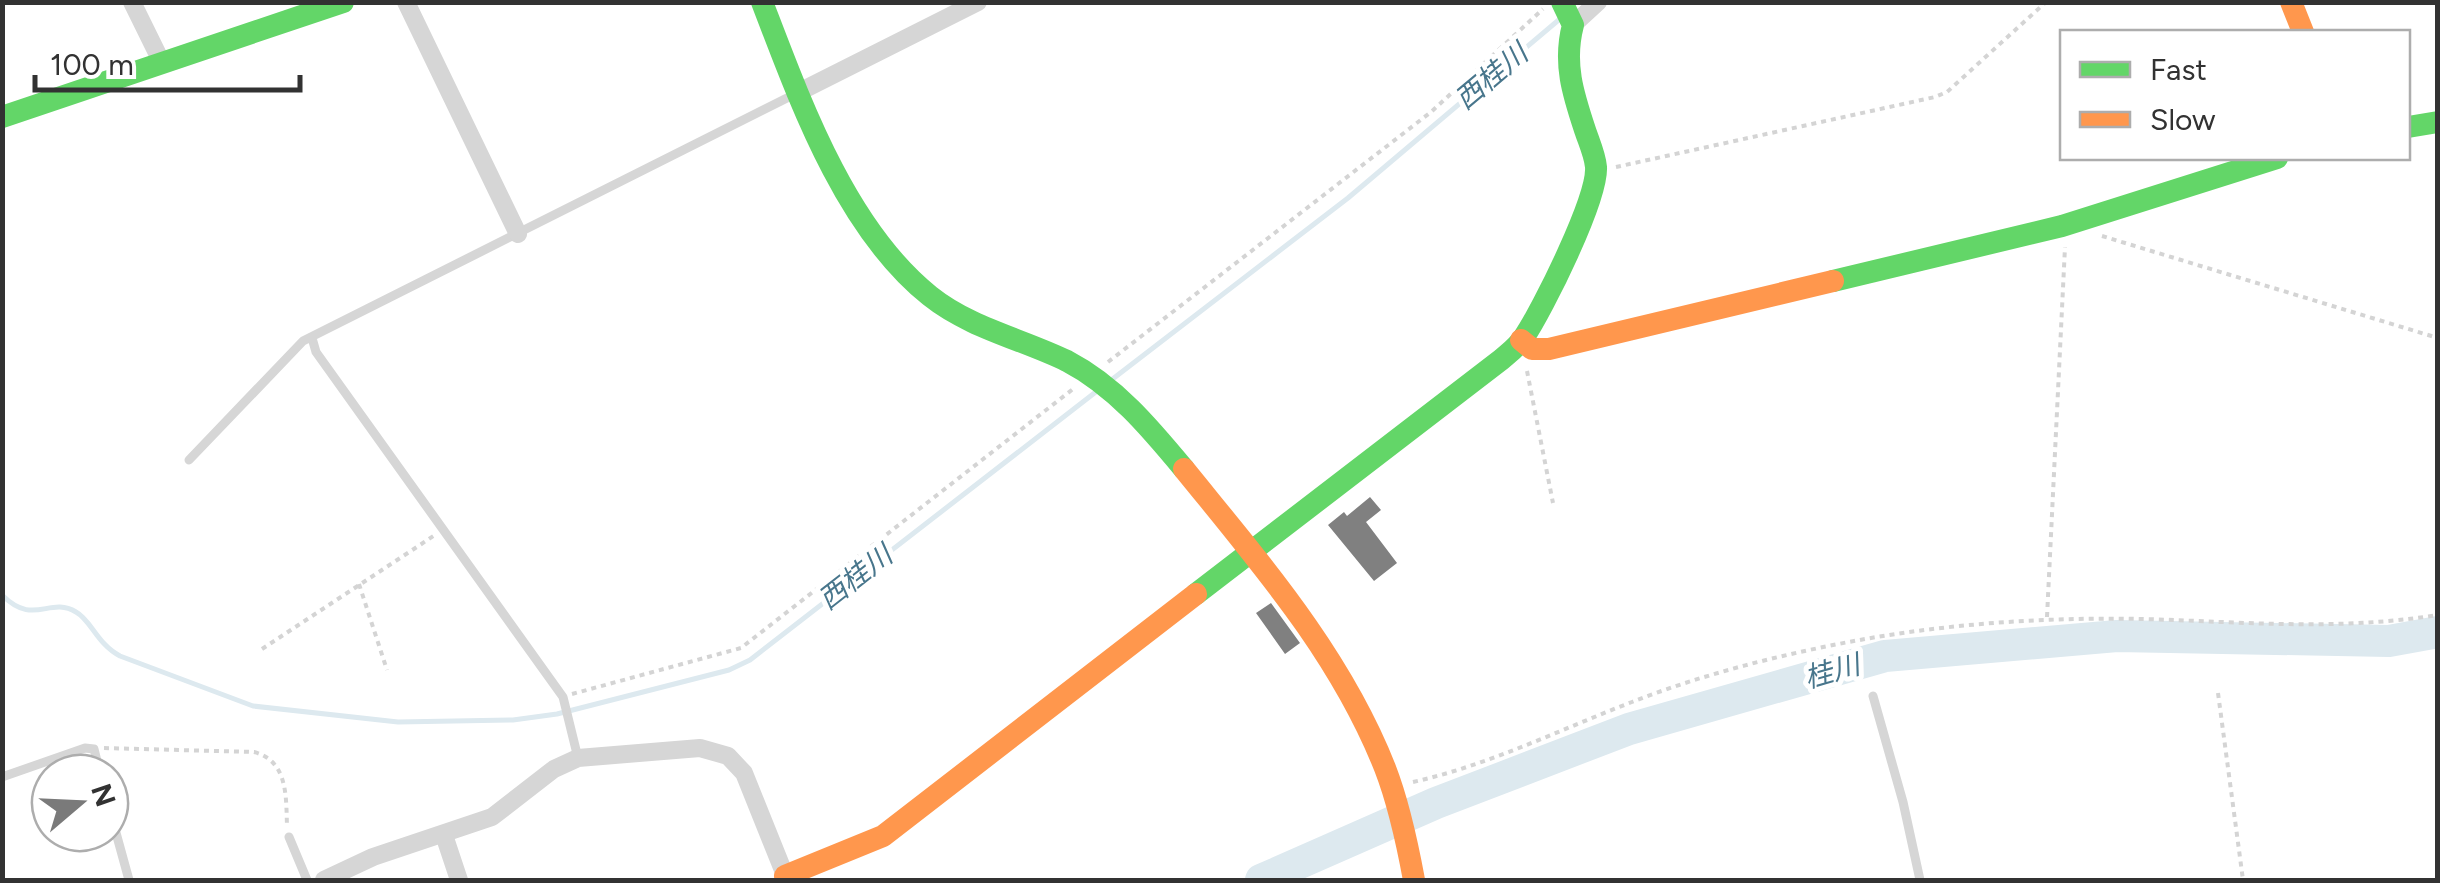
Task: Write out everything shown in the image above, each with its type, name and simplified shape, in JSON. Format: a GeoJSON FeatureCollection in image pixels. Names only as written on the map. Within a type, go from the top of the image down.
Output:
{"type":"FeatureCollection","features":[{"type":"Feature","properties":{"kind":"street"},"geometry":{"type":"LineString","coordinates":[[132,2],[162,63]]}},
{"type":"Feature","properties":{"kind":"street"},"geometry":{"type":"LineString","coordinates":[[2,117],[342,2]]}},
{"type":"Feature","properties":{"kind":"street"},"geometry":{"type":"LineString","coordinates":[[406,2],[518,234]]}},
{"type":"Feature","properties":{"kind":"street"},"geometry":{"type":"LineString","coordinates":[[762,2],[824,151],[895,260],[924,292],[963,318],[1058,358],[1100,382],[1156,437],[1297,608],[1348,684],[1374,735],[1396,792],[1414,880]]}},
{"type":"Feature","properties":{"kind":"street"},"geometry":{"type":"LineString","coordinates":[[797,93],[978,2]]}},
{"type":"Feature","properties":{"kind":"street"},"geometry":{"type":"LineString","coordinates":[[324,880],[373,857],[492,816],[554,769],[578,758],[700,748],[728,756],[744,774],[786,878],[882,836],[1522,340],[1578,226],[1597,171],[1570,90],[1563,11],[1598,2]]}},
{"type":"Feature","properties":{"kind":"street"},"geometry":{"type":"LineString","coordinates":[[2291,2],[2302,30]]}},
{"type":"Feature","properties":{"kind":"street"},"geometry":{"type":"LineString","coordinates":[[2410,126],[2438,122]]}},
{"type":"Feature","properties":{"kind":"street"},"geometry":{"type":"LineString","coordinates":[[1522,340],[1532,350],[1549,349],[2068,224],[2272,160]]}},
{"type":"Feature","properties":{"kind":"street"},"geometry":{"type":"LineString","coordinates":[[444,835],[460,880]]}},
{"type":"Feature","properties":{"kind":"lane"},"geometry":{"type":"LineString","coordinates":[[188,460],[292,350],[797,93]]}},
{"type":"Feature","properties":{"kind":"lane"},"geometry":{"type":"LineString","coordinates":[[312,338],[316,352],[564,700],[578,758]]}},
{"type":"Feature","properties":{"kind":"lane"},"geometry":{"type":"LineString","coordinates":[[1873,696],[1920,880]]}},
{"type":"Feature","properties":{"kind":"lane"},"geometry":{"type":"LineString","coordinates":[[2,777],[70,752],[94,748],[95,753]]}},
{"type":"Feature","properties":{"kind":"lane"},"geometry":{"type":"LineString","coordinates":[[290,837],[307,880]]}},
{"type":"Feature","properties":{"kind":"lane"},"geometry":{"type":"LineString","coordinates":[[122,853],[129,880]]}},
{"type":"Feature","properties":{"kind":"path"},"geometry":{"type":"LineString","coordinates":[[1597,171],[1935,97],[1947,92],[2046,2]]}},
{"type":"Feature","properties":{"kind":"path"},"geometry":{"type":"LineString","coordinates":[[564,700],[740,648],[1100,382],[1430,112],[1563,11]]}},
{"type":"Feature","properties":{"kind":"path"},"geometry":{"type":"LineString","coordinates":[[2047,619],[2068,224],[2438,338]]}},
{"type":"Feature","properties":{"kind":"path"},"geometry":{"type":"LineString","coordinates":[[1522,340],[1553,503]]}},
{"type":"Feature","properties":{"kind":"path"},"geometry":{"type":"LineString","coordinates":[[262,649],[443,530]]}},
{"type":"Feature","properties":{"kind":"path"},"geometry":{"type":"LineString","coordinates":[[358,584],[387,670]]}},
{"type":"Feature","properties":{"kind":"path"},"geometry":{"type":"LineString","coordinates":[[1396,792],[1459,772],[1636,700],[1732,669],[1867,639],[2047,619],[2263,626],[2375,625],[2438,615]]}},
{"type":"Feature","properties":{"kind":"path"},"geometry":{"type":"LineString","coordinates":[[2218,693],[2244,880]]}},
{"type":"Feature","properties":{"kind":"path"},"geometry":{"type":"LineString","coordinates":[[94,748],[254,752],[269,756],[282,778],[290,837]]}},
{"type":"Feature","properties":{"kind":"building"},"geometry":{"type":"Polygon","coordinates":[[[1370,497],[1381,510],[1366,522],[1397,563],[1374,581],[1328,525],[1344,512],[1347,516],[1370,497]]]}},
{"type":"Feature","properties":{"kind":"building"},"geometry":{"type":"Polygon","coordinates":[[[1271,603],[1300,643],[1285,654],[1256,613],[1271,603]]]}},
{"type":"Feature","properties":{"kind":"waterway","name":"西桂川"},"geometry":{"type":"LineString","coordinates":[[1110,381],[1348,198],[1561,18]]}},
{"type":"Feature","properties":{"kind":"waterway","name":"西桂川"},"geometry":{"type":"LineString","coordinates":[[2,595],[23,609],[58,607],[76,612],[120,656],[253,706],[398,722],[513,720],[557,714],[729,670],[750,660],[1097,391]]}},
{"type":"Feature","properties":{"kind":"waterway","name":"桂川"},"geometry":{"type":"LineString","coordinates":[[1261,880],[1436,803],[1629,729],[1885,656],[2117,636],[2389,641],[2438,632]]}},
{"type":"Feature","properties":{"kind":"traffic: fast"},"geometry":{"type":"LineString","coordinates":[[2,117],[343,2]]}},
{"type":"Feature","properties":{"kind":"traffic: fast"},"geometry":{"type":"LineString","coordinates":[[762,2],[828,161],[873,235],[900,268],[930,296],[962,317],[1067,361],[1101,383],[1145,423],[1184,469]]}},
{"type":"Feature","properties":{"kind":"traffic: fast"},"geometry":{"type":"LineString","coordinates":[[1196,594],[1502,359],[1524,337],[1579,227],[1596,167],[1573,91],[1569,65],[1573,25],[1562,2]]}},
{"type":"Feature","properties":{"kind":"traffic: fast"},"geometry":{"type":"LineString","coordinates":[[2410,127],[2438,122]]}},
{"type":"Feature","properties":{"kind":"traffic: fast"},"geometry":{"type":"LineString","coordinates":[[1833,281],[2062,226],[2271,160]]}},
{"type":"Feature","properties":{"kind":"traffic: slow"},"geometry":{"type":"LineString","coordinates":[[2291,2],[2302,30]]}},
{"type":"Feature","properties":{"kind":"traffic: slow"},"geometry":{"type":"LineString","coordinates":[[1521,340],[1532,349],[1549,349],[1833,281]]}},
{"type":"Feature","properties":{"kind":"traffic: slow"},"geometry":{"type":"LineString","coordinates":[[1184,469],[1296,611],[1345,686],[1390,782],[1414,880]]}},
{"type":"Feature","properties":{"kind":"traffic: slow"},"geometry":{"type":"LineString","coordinates":[[785,876],[883,836],[1196,594]]}}]}
